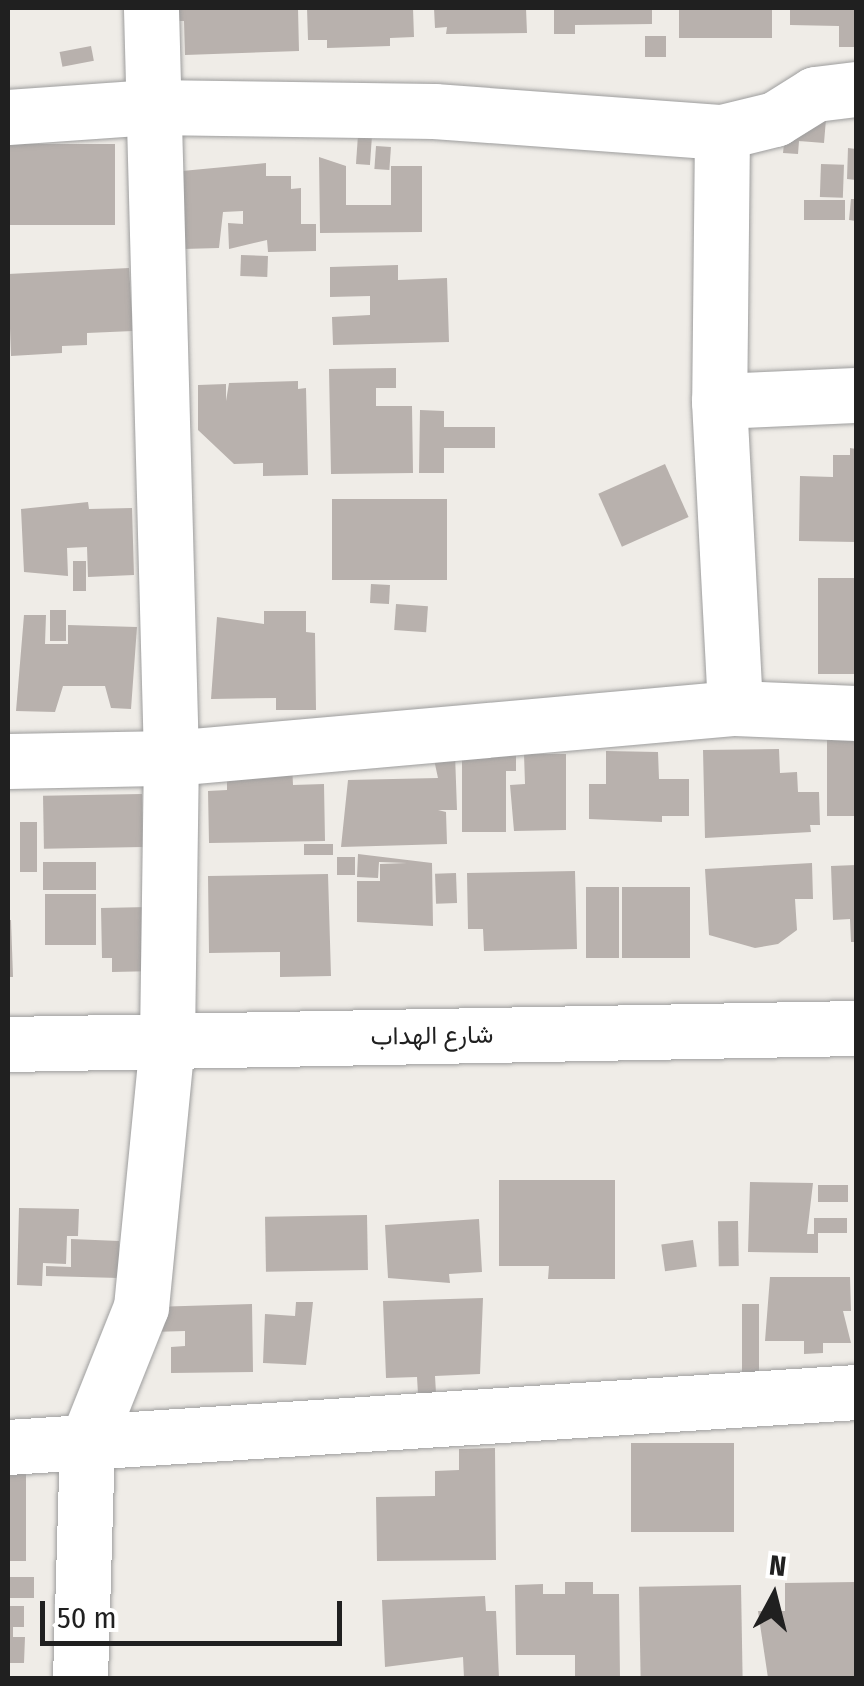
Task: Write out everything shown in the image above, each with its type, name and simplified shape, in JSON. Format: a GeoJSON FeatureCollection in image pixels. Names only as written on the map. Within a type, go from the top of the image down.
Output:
{"type":"FeatureCollection","features":[{"type":"Feature","properties":{"kind":"street"},"geometry":{"type":"LineString","coordinates":[[80,1678],[87,1442],[141,1307],[167,1040],[171,758],[150,107],[151,8]]}},
{"type":"Feature","properties":{"kind":"street"},"geometry":{"type":"LineString","coordinates":[[8,117],[150,107],[434,111],[722,132],[775,119],[814,94],[856,89]]}},
{"type":"Feature","properties":{"kind":"street"},"geometry":{"type":"LineString","coordinates":[[722,132],[719,401],[734,708]]}},
{"type":"Feature","properties":{"kind":"street"},"geometry":{"type":"LineString","coordinates":[[719,401],[856,395]]}},
{"type":"Feature","properties":{"kind":"street"},"geometry":{"type":"LineString","coordinates":[[8,761],[171,758],[734,708],[856,713]]}},
{"type":"Feature","properties":{"kind":"street","name":"شارع الهداب"},"geometry":{"type":"LineString","coordinates":[[8,1044],[856,1028]]}},
{"type":"Feature","properties":{"kind":"street"},"geometry":{"type":"LineString","coordinates":[[8,1447],[856,1392]]}},
{"type":"Feature","properties":{"kind":"building"},"geometry":{"type":"Polygon","coordinates":[[[174,8],[298,8],[299,51],[185,55],[184,21],[175,21],[174,8]]]}},
{"type":"Feature","properties":{"kind":"building"},"geometry":{"type":"Polygon","coordinates":[[[307,8],[413,8],[414,37],[390,38],[390,46],[327,48],[327,40],[308,40],[307,8]]]}},
{"type":"Feature","properties":{"kind":"building"},"geometry":{"type":"Polygon","coordinates":[[[434,8],[526,8],[527,33],[446,34],[447,27],[435,28],[434,8]]]}},
{"type":"Feature","properties":{"kind":"building"},"geometry":{"type":"Polygon","coordinates":[[[554,8],[652,8],[652,24],[575,25],[575,34],[554,34],[554,8]]]}},
{"type":"Feature","properties":{"kind":"building"},"geometry":{"type":"Polygon","coordinates":[[[679,8],[772,8],[772,38],[679,38],[679,8]]]}},
{"type":"Feature","properties":{"kind":"building"},"geometry":{"type":"Polygon","coordinates":[[[790,8],[856,8],[856,47],[839,47],[839,26],[790,25],[790,8]]]}},
{"type":"Feature","properties":{"kind":"building"},"geometry":{"type":"Polygon","coordinates":[[[645,36],[666,36],[666,57],[645,57],[645,36]]]}},
{"type":"Feature","properties":{"kind":"building"},"geometry":{"type":"Polygon","coordinates":[[[91,46],[94,61],[62,67],[60,52],[91,46]]]}},
{"type":"Feature","properties":{"kind":"building"},"geometry":{"type":"Polygon","coordinates":[[[787,115],[826,119],[824,143],[799,141],[798,154],[783,153],[787,115]]]}},
{"type":"Feature","properties":{"kind":"building"},"geometry":{"type":"Polygon","coordinates":[[[358,135],[372,136],[370,165],[356,164],[358,135]]]}},
{"type":"Feature","properties":{"kind":"building"},"geometry":{"type":"Polygon","coordinates":[[[9,144],[115,144],[115,225],[9,225],[9,144]]]}},
{"type":"Feature","properties":{"kind":"building"},"geometry":{"type":"Polygon","coordinates":[[[376,146],[391,147],[389,170],[374,169],[376,146]]]}},
{"type":"Feature","properties":{"kind":"building"},"geometry":{"type":"Polygon","coordinates":[[[848,148],[856,149],[856,180],[847,179],[848,148]]]}},
{"type":"Feature","properties":{"kind":"building"},"geometry":{"type":"Polygon","coordinates":[[[319,157],[346,166],[346,205],[391,205],[391,166],[422,166],[422,232],[320,233],[319,157]]]}},
{"type":"Feature","properties":{"kind":"building"},"geometry":{"type":"Polygon","coordinates":[[[266,163],[266,176],[291,176],[291,189],[301,188],[301,224],[316,224],[316,251],[268,252],[267,240],[229,249],[228,223],[243,224],[243,211],[223,212],[219,248],[183,249],[182,171],[266,163]]]}},
{"type":"Feature","properties":{"kind":"building"},"geometry":{"type":"Polygon","coordinates":[[[821,164],[844,165],[843,198],[820,197],[821,164]]]}},
{"type":"Feature","properties":{"kind":"building"},"geometry":{"type":"Polygon","coordinates":[[[851,199],[856,199],[856,221],[849,220],[851,199]]]}},
{"type":"Feature","properties":{"kind":"building"},"geometry":{"type":"Polygon","coordinates":[[[804,200],[845,200],[845,220],[804,220],[804,200]]]}},
{"type":"Feature","properties":{"kind":"building"},"geometry":{"type":"Polygon","coordinates":[[[241,255],[268,256],[267,277],[240,276],[241,255]]]}},
{"type":"Feature","properties":{"kind":"building"},"geometry":{"type":"Polygon","coordinates":[[[398,265],[398,280],[447,278],[449,342],[333,345],[332,317],[370,315],[370,296],[330,297],[330,267],[398,265]]]}},
{"type":"Feature","properties":{"kind":"building"},"geometry":{"type":"Polygon","coordinates":[[[129,268],[133,331],[87,333],[87,345],[62,346],[62,353],[11,356],[8,274],[129,268]]]}},
{"type":"Feature","properties":{"kind":"building"},"geometry":{"type":"Polygon","coordinates":[[[396,368],[396,388],[376,388],[376,406],[412,406],[413,473],[331,474],[329,369],[396,368]]]}},
{"type":"Feature","properties":{"kind":"building"},"geometry":{"type":"Polygon","coordinates":[[[298,381],[298,389],[306,388],[308,475],[263,476],[263,463],[234,464],[198,430],[198,385],[226,384],[226,401],[229,383],[298,381]]]}},
{"type":"Feature","properties":{"kind":"building"},"geometry":{"type":"Polygon","coordinates":[[[420,410],[444,411],[444,427],[495,427],[495,448],[444,448],[444,473],[419,473],[420,410]]]}},
{"type":"Feature","properties":{"kind":"building"},"geometry":{"type":"Polygon","coordinates":[[[850,448],[856,449],[856,542],[799,541],[800,476],[833,477],[833,455],[850,455],[850,448]]]}},
{"type":"Feature","properties":{"kind":"building"},"geometry":{"type":"Polygon","coordinates":[[[665,464],[689,517],[622,547],[598,494],[665,464]]]}},
{"type":"Feature","properties":{"kind":"building"},"geometry":{"type":"Polygon","coordinates":[[[332,499],[447,499],[447,580],[332,580],[332,499]]]}},
{"type":"Feature","properties":{"kind":"building"},"geometry":{"type":"Polygon","coordinates":[[[88,502],[89,509],[132,508],[134,575],[88,577],[87,547],[67,548],[68,576],[24,572],[21,509],[88,502]]]}},
{"type":"Feature","properties":{"kind":"building"},"geometry":{"type":"Polygon","coordinates":[[[73,561],[86,561],[86,591],[73,591],[73,561]]]}},
{"type":"Feature","properties":{"kind":"building"},"geometry":{"type":"Polygon","coordinates":[[[818,578],[856,578],[856,674],[818,674],[818,578]]]}},
{"type":"Feature","properties":{"kind":"building"},"geometry":{"type":"Polygon","coordinates":[[[371,584],[390,585],[389,604],[370,603],[371,584]]]}},
{"type":"Feature","properties":{"kind":"building"},"geometry":{"type":"Polygon","coordinates":[[[396,604],[428,606],[426,632],[394,630],[396,604]]]}},
{"type":"Feature","properties":{"kind":"building"},"geometry":{"type":"Polygon","coordinates":[[[50,610],[66,610],[66,641],[50,641],[50,610]]]}},
{"type":"Feature","properties":{"kind":"building"},"geometry":{"type":"Polygon","coordinates":[[[264,611],[306,611],[306,632],[315,633],[316,710],[276,710],[276,698],[211,699],[217,617],[264,624],[264,611]]]}},
{"type":"Feature","properties":{"kind":"building"},"geometry":{"type":"Polygon","coordinates":[[[24,615],[46,615],[45,644],[68,644],[68,625],[137,627],[131,709],[111,708],[105,686],[63,686],[55,712],[16,711],[24,615]]]}},
{"type":"Feature","properties":{"kind":"building"},"geometry":{"type":"Polygon","coordinates":[[[827,740],[856,740],[856,816],[827,816],[827,740]]]}},
{"type":"Feature","properties":{"kind":"building"},"geometry":{"type":"Polygon","coordinates":[[[779,749],[780,773],[797,772],[798,792],[819,792],[820,825],[810,825],[811,832],[705,838],[703,750],[779,749]]]}},
{"type":"Feature","properties":{"kind":"building"},"geometry":{"type":"Polygon","coordinates":[[[606,751],[658,752],[659,779],[689,779],[689,816],[662,816],[662,822],[589,819],[589,784],[606,784],[606,751]]]}},
{"type":"Feature","properties":{"kind":"building"},"geometry":{"type":"Polygon","coordinates":[[[455,754],[457,810],[438,810],[446,812],[447,844],[341,847],[348,780],[438,778],[433,755],[455,754]]]}},
{"type":"Feature","properties":{"kind":"building"},"geometry":{"type":"Polygon","coordinates":[[[462,754],[516,754],[516,771],[506,771],[506,832],[462,832],[462,754]]]}},
{"type":"Feature","properties":{"kind":"building"},"geometry":{"type":"Polygon","coordinates":[[[524,754],[566,754],[566,830],[514,831],[510,785],[525,784],[524,754]]]}},
{"type":"Feature","properties":{"kind":"building"},"geometry":{"type":"Polygon","coordinates":[[[292,764],[293,785],[324,784],[325,841],[209,843],[208,791],[227,790],[227,765],[292,764]]]}},
{"type":"Feature","properties":{"kind":"building"},"geometry":{"type":"Polygon","coordinates":[[[142,794],[143,847],[44,849],[43,796],[142,794]]]}},
{"type":"Feature","properties":{"kind":"building"},"geometry":{"type":"Polygon","coordinates":[[[20,822],[37,822],[37,872],[20,872],[20,822]]]}},
{"type":"Feature","properties":{"kind":"building"},"geometry":{"type":"Polygon","coordinates":[[[304,844],[333,844],[333,855],[304,855],[304,844]]]}},
{"type":"Feature","properties":{"kind":"building"},"geometry":{"type":"Polygon","coordinates":[[[358,854],[432,863],[433,926],[357,922],[357,881],[380,881],[380,864],[407,863],[379,862],[378,878],[357,877],[358,854]]]}},
{"type":"Feature","properties":{"kind":"building"},"geometry":{"type":"Polygon","coordinates":[[[337,857],[355,857],[355,875],[337,875],[337,857]]]}},
{"type":"Feature","properties":{"kind":"building"},"geometry":{"type":"Polygon","coordinates":[[[43,862],[96,862],[96,890],[43,890],[43,862]]]}},
{"type":"Feature","properties":{"kind":"building"},"geometry":{"type":"Polygon","coordinates":[[[812,863],[813,899],[795,899],[797,930],[778,944],[755,948],[709,935],[705,869],[812,863]]]}},
{"type":"Feature","properties":{"kind":"building"},"geometry":{"type":"Polygon","coordinates":[[[856,865],[856,942],[851,942],[850,919],[833,920],[831,866],[856,865]]]}},
{"type":"Feature","properties":{"kind":"building"},"geometry":{"type":"Polygon","coordinates":[[[575,871],[577,949],[484,951],[483,929],[468,929],[467,873],[575,871]]]}},
{"type":"Feature","properties":{"kind":"building"},"geometry":{"type":"Polygon","coordinates":[[[456,873],[457,903],[436,904],[435,874],[456,873]]]}},
{"type":"Feature","properties":{"kind":"building"},"geometry":{"type":"Polygon","coordinates":[[[328,874],[331,976],[280,977],[280,952],[209,953],[208,876],[328,874]]]}},
{"type":"Feature","properties":{"kind":"building"},"geometry":{"type":"Polygon","coordinates":[[[586,887],[619,887],[619,958],[586,958],[586,887]]]}},
{"type":"Feature","properties":{"kind":"building"},"geometry":{"type":"Polygon","coordinates":[[[622,887],[690,887],[690,958],[622,958],[622,887]]]}},
{"type":"Feature","properties":{"kind":"building"},"geometry":{"type":"Polygon","coordinates":[[[45,894],[96,894],[96,945],[45,945],[45,894]]]}},
{"type":"Feature","properties":{"kind":"building"},"geometry":{"type":"Polygon","coordinates":[[[148,907],[157,971],[112,972],[112,958],[102,958],[101,908],[148,907]]]}},
{"type":"Feature","properties":{"kind":"building"},"geometry":{"type":"Polygon","coordinates":[[[11,920],[13,977],[8,977],[11,920]]]}},
{"type":"Feature","properties":{"kind":"building"},"geometry":{"type":"Polygon","coordinates":[[[499,1180],[615,1180],[615,1279],[548,1279],[549,1266],[499,1266],[499,1180]]]}},
{"type":"Feature","properties":{"kind":"building"},"geometry":{"type":"Polygon","coordinates":[[[750,1182],[813,1183],[807,1234],[814,1234],[814,1218],[847,1218],[847,1233],[818,1233],[818,1253],[748,1252],[750,1182]]]}},
{"type":"Feature","properties":{"kind":"building"},"geometry":{"type":"Polygon","coordinates":[[[818,1185],[848,1185],[848,1202],[818,1202],[818,1185]]]}},
{"type":"Feature","properties":{"kind":"building"},"geometry":{"type":"Polygon","coordinates":[[[19,1208],[79,1209],[78,1236],[67,1236],[66,1264],[43,1263],[42,1286],[17,1285],[19,1208]]]}},
{"type":"Feature","properties":{"kind":"building"},"geometry":{"type":"Polygon","coordinates":[[[367,1215],[368,1270],[266,1272],[265,1217],[367,1215]]]}},
{"type":"Feature","properties":{"kind":"building"},"geometry":{"type":"Polygon","coordinates":[[[479,1219],[482,1272],[449,1274],[450,1283],[388,1278],[385,1225],[479,1219]]]}},
{"type":"Feature","properties":{"kind":"building"},"geometry":{"type":"Polygon","coordinates":[[[718,1221],[738,1221],[739,1266],[719,1266],[718,1221]]]}},
{"type":"Feature","properties":{"kind":"building"},"geometry":{"type":"Polygon","coordinates":[[[71,1239],[119,1241],[119,1278],[46,1276],[46,1266],[71,1267],[71,1239]]]}},
{"type":"Feature","properties":{"kind":"building"},"geometry":{"type":"Polygon","coordinates":[[[693,1240],[697,1267],[665,1271],[661,1244],[693,1240]]]}},
{"type":"Feature","properties":{"kind":"building"},"geometry":{"type":"Polygon","coordinates":[[[770,1277],[850,1277],[851,1311],[843,1311],[851,1343],[823,1343],[823,1353],[804,1354],[804,1341],[765,1341],[770,1277]]]}},
{"type":"Feature","properties":{"kind":"building"},"geometry":{"type":"Polygon","coordinates":[[[483,1298],[480,1374],[435,1376],[436,1393],[418,1394],[417,1377],[386,1378],[383,1301],[483,1298]]]}},
{"type":"Feature","properties":{"kind":"building"},"geometry":{"type":"Polygon","coordinates":[[[296,1302],[313,1302],[306,1365],[263,1363],[265,1314],[295,1316],[296,1302]]]}},
{"type":"Feature","properties":{"kind":"building"},"geometry":{"type":"Polygon","coordinates":[[[252,1304],[253,1372],[171,1373],[171,1347],[185,1346],[185,1331],[152,1332],[151,1307],[252,1304]]]}},
{"type":"Feature","properties":{"kind":"building"},"geometry":{"type":"Polygon","coordinates":[[[742,1304],[759,1304],[759,1372],[742,1372],[742,1304]]]}},
{"type":"Feature","properties":{"kind":"building"},"geometry":{"type":"Polygon","coordinates":[[[631,1443],[734,1443],[734,1532],[631,1532],[631,1443]]]}},
{"type":"Feature","properties":{"kind":"building"},"geometry":{"type":"Polygon","coordinates":[[[495,1448],[496,1560],[377,1561],[376,1497],[435,1496],[435,1471],[459,1470],[459,1449],[495,1448]]]}},
{"type":"Feature","properties":{"kind":"building"},"geometry":{"type":"Polygon","coordinates":[[[8,1471],[26,1471],[26,1561],[8,1561],[8,1471]]]}},
{"type":"Feature","properties":{"kind":"building"},"geometry":{"type":"Polygon","coordinates":[[[8,1577],[34,1577],[34,1598],[8,1598],[8,1577]]]}},
{"type":"Feature","properties":{"kind":"building"},"geometry":{"type":"Polygon","coordinates":[[[565,1582],[593,1582],[593,1594],[619,1594],[620,1678],[575,1678],[575,1655],[516,1655],[515,1585],[543,1584],[543,1594],[565,1594],[565,1582]]]}},
{"type":"Feature","properties":{"kind":"building"},"geometry":{"type":"Polygon","coordinates":[[[856,1582],[856,1678],[768,1678],[758,1611],[785,1611],[785,1583],[856,1582]]]}},
{"type":"Feature","properties":{"kind":"building"},"geometry":{"type":"Polygon","coordinates":[[[741,1585],[743,1678],[641,1678],[639,1587],[741,1585]]]}},
{"type":"Feature","properties":{"kind":"building"},"geometry":{"type":"Polygon","coordinates":[[[485,1596],[486,1611],[496,1611],[499,1678],[464,1678],[463,1657],[385,1667],[382,1600],[485,1596]]]}},
{"type":"Feature","properties":{"kind":"building"},"geometry":{"type":"Polygon","coordinates":[[[8,1606],[24,1606],[24,1627],[13,1627],[13,1637],[25,1637],[24,1663],[8,1663],[8,1606]]]}}]}
